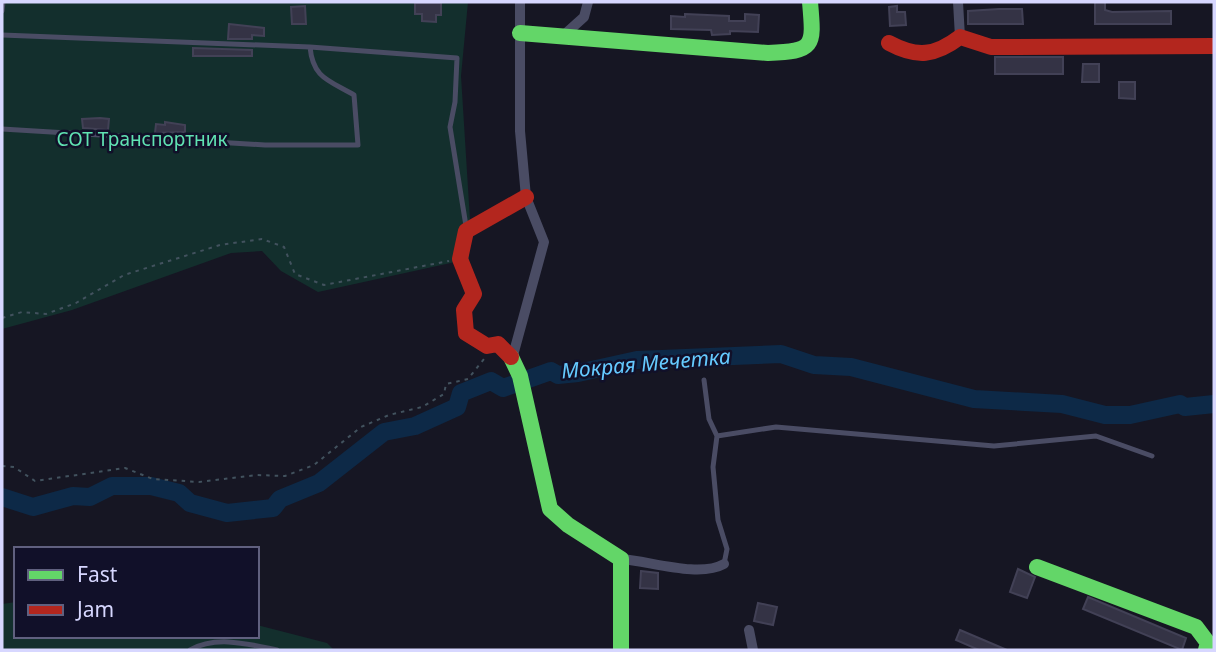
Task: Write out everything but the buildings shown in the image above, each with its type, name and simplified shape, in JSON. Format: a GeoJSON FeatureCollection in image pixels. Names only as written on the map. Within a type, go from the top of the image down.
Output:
{"type":"FeatureCollection","features":[{"type":"Feature","properties":{"kind":"street"},"geometry":{"type":"LineString","coordinates":[[512,359],[544,242],[526,198],[520,131],[520,2]]}},
{"type":"Feature","properties":{"kind":"street"},"geometry":{"type":"LineString","coordinates":[[564,35],[584,17],[588,2]]}},
{"type":"Feature","properties":{"kind":"street"},"geometry":{"type":"LineString","coordinates":[[520,33],[768,53],[797,52],[807,48],[813,38],[810,2]]}},
{"type":"Feature","properties":{"kind":"street"},"geometry":{"type":"LineString","coordinates":[[958,2],[960,37]]}},
{"type":"Feature","properties":{"kind":"street"},"geometry":{"type":"LineString","coordinates":[[889,43],[905,52],[924,55],[942,51],[960,37]]}},
{"type":"Feature","properties":{"kind":"street"},"geometry":{"type":"LineString","coordinates":[[960,37],[974,44],[991,47],[1214,46]]}},
{"type":"Feature","properties":{"kind":"street"},"geometry":{"type":"LineString","coordinates":[[526,198],[466,231],[460,259],[474,294],[464,310],[466,333],[487,346],[498,344],[512,359],[522,383],[550,509],[568,526],[621,559],[695,570],[713,570],[724,564]]}},
{"type":"Feature","properties":{"kind":"street"},"geometry":{"type":"LineString","coordinates":[[621,559],[621,650]]}},
{"type":"Feature","properties":{"kind":"street"},"geometry":{"type":"LineString","coordinates":[[1037,566],[1196,627],[1208,643],[1206,650]]}},
{"type":"Feature","properties":{"kind":"street"},"geometry":{"type":"LineString","coordinates":[[749,630],[753,650]]}},
{"type":"Feature","properties":{"kind":"lane"},"geometry":{"type":"LineString","coordinates":[[2,11],[3,2]]}},
{"type":"Feature","properties":{"kind":"lane"},"geometry":{"type":"LineString","coordinates":[[2,35],[310,47],[457,58],[455,102],[450,127],[466,231]]}},
{"type":"Feature","properties":{"kind":"lane"},"geometry":{"type":"LineString","coordinates":[[2,129],[265,145],[358,145],[354,95],[319,75],[312,65],[310,47]]}},
{"type":"Feature","properties":{"kind":"lane"},"geometry":{"type":"LineString","coordinates":[[704,380],[709,419],[717,436],[713,467],[718,520],[727,549],[724,564]]}},
{"type":"Feature","properties":{"kind":"lane"},"geometry":{"type":"LineString","coordinates":[[717,436],[776,427],[994,446],[1096,436],[1152,456]]}},
{"type":"Feature","properties":{"kind":"lane"},"geometry":{"type":"LineString","coordinates":[[190,650],[205,642],[246,643],[277,650]]}},
{"type":"Feature","properties":{"kind":"path"},"geometry":{"type":"LineString","coordinates":[[2,318],[22,312],[46,314],[76,303],[124,275],[220,245],[262,239],[284,247],[295,275],[324,285],[460,259]]}},
{"type":"Feature","properties":{"kind":"path"},"geometry":{"type":"LineString","coordinates":[[2,466],[14,467],[35,481],[125,468],[153,479],[199,482],[257,475],[285,476],[314,465],[361,427],[389,415],[422,407],[444,394],[446,384],[468,379],[490,351],[487,346]]}},
{"type":"Feature","properties":{"kind":"green space","name":"СОТ Транспортник"},"geometry":{"type":"Polygon","coordinates":[[[2,2],[468,2],[461,76],[470,220],[469,259],[318,292],[281,271],[262,251],[231,253],[72,310],[2,329],[2,2]]]}},
{"type":"Feature","properties":{"kind":"green space"},"geometry":{"type":"Polygon","coordinates":[[[14,602],[14,638],[259,638],[259,626],[327,643],[334,650],[2,650],[2,604],[14,602]]]}},
{"type":"Feature","properties":{"kind":"waterway","name":"Мокрая Мечетка"},"geometry":{"type":"LineString","coordinates":[[2,497],[33,507],[73,496],[90,497],[112,486],[151,486],[179,493],[190,503],[227,513],[273,508],[280,499],[319,483],[384,432],[415,426],[457,407],[461,393],[491,381],[503,388],[551,371],[558,375],[578,373],[637,360],[781,354],[814,365],[851,367],[974,399],[1062,404],[1105,415],[1130,415],[1180,404],[1185,407],[1214,404]]}},
{"type":"Feature","properties":{"kind":"traffic: fast"},"geometry":{"type":"LineString","coordinates":[[520,33],[768,53],[795,51],[808,44],[811,37],[810,2]]}},
{"type":"Feature","properties":{"kind":"traffic: fast"},"geometry":{"type":"LineString","coordinates":[[511,357],[520,376],[550,509],[568,525],[621,559],[621,650]]}},
{"type":"Feature","properties":{"kind":"traffic: fast"},"geometry":{"type":"LineString","coordinates":[[1037,567],[1196,627],[1208,643],[1206,650]]}},
{"type":"Feature","properties":{"kind":"traffic: jam"},"geometry":{"type":"LineString","coordinates":[[889,43],[917,53],[934,51],[960,37],[991,47],[1214,46]]}},
{"type":"Feature","properties":{"kind":"traffic: jam"},"geometry":{"type":"LineString","coordinates":[[511,357],[498,344],[487,346],[466,333],[464,310],[474,294],[460,259],[466,231],[526,197]]}}]}
